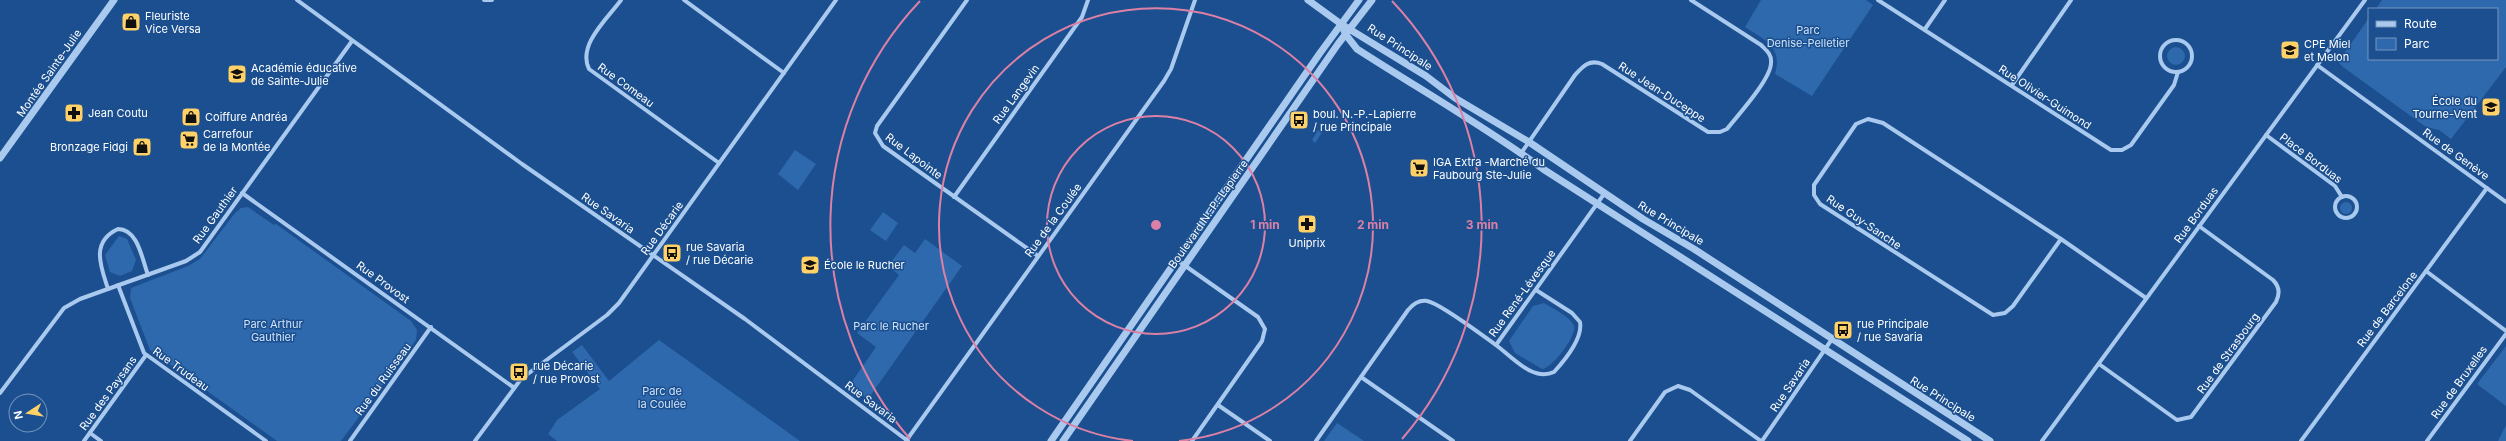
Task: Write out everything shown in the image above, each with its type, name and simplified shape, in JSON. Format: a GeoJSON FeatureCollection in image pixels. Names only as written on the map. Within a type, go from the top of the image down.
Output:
{"type":"FeatureCollection","features":[{"type":"Feature","properties":{"kind":"street","name":"Montée Sainte-Julie"},"geometry":{"type":"LineString","coordinates":[[0,158],[114,0]]}},
{"type":"Feature","properties":{"kind":"street","name":"Rue Savaria"},"geometry":{"type":"LineString","coordinates":[[297,0],[653,256],[745,319],[907,441]]}},
{"type":"Feature","properties":{"kind":"street"},"geometry":{"type":"LineString","coordinates":[[484,0],[492,0]]}},
{"type":"Feature","properties":{"kind":"street","name":"Rue Comeau"},"geometry":{"type":"LineString","coordinates":[[621,0],[587,48],[585,58],[589,69],[719,163]]}},
{"type":"Feature","properties":{"kind":"street"},"geometry":{"type":"LineString","coordinates":[[684,0],[784,73]]}},
{"type":"Feature","properties":{"kind":"street","name":"Rue Décarie"},"geometry":{"type":"LineString","coordinates":[[475,441],[513,387],[611,312],[653,256],[836,0]]}},
{"type":"Feature","properties":{"kind":"street","name":"Rue Lapointe"},"geometry":{"type":"LineString","coordinates":[[967,0],[878,126],[875,133],[883,146],[1038,256]]}},
{"type":"Feature","properties":{"kind":"street","name":"Rue Langevin"},"geometry":{"type":"LineString","coordinates":[[954,197],[1082,17],[1088,0]]}},
{"type":"Feature","properties":{"kind":"street","name":"Rue de la Coulée"},"geometry":{"type":"LineString","coordinates":[[907,441],[1168,75],[1195,0]]}},
{"type":"Feature","properties":{"kind":"street","name":"Rue Principale"},"geometry":{"type":"LineString","coordinates":[[1308,0],[1341,24],[1426,76],[1454,98],[1529,142],[1604,194],[1990,441]]}},
{"type":"Feature","properties":{"kind":"street","name":"Boulevard N.-P.-Lapierre"},"geometry":{"type":"LineString","coordinates":[[1051,441],[1359,0]]}},
{"type":"Feature","properties":{"kind":"street","name":"Boulevard N.-P.-Lapierre"},"geometry":{"type":"LineString","coordinates":[[1063,441],[1372,0]]}},
{"type":"Feature","properties":{"kind":"street","name":"Rue Jean-Duceppe"},"geometry":{"type":"LineString","coordinates":[[1522,152],[1575,75],[1583,65],[1592,62],[1602,64],[1708,132],[1720,132],[1727,129],[1770,70],[1771,58],[1766,49],[1691,0]]}},
{"type":"Feature","properties":{"kind":"street","name":"Rue Olivier-Guimond"},"geometry":{"type":"LineString","coordinates":[[1878,0],[2105,147],[2115,151],[2124,149],[2131,145],[2174,85],[2178,72]]}},
{"type":"Feature","properties":{"kind":"street"},"geometry":{"type":"LineString","coordinates":[[1924,29],[1945,0]]}},
{"type":"Feature","properties":{"kind":"street"},"geometry":{"type":"LineString","coordinates":[[2012,86],[2071,0]]}},
{"type":"Feature","properties":{"kind":"street","name":"Rue Borduas"},"geometry":{"type":"LineString","coordinates":[[2042,441],[2365,0]]}},
{"type":"Feature","properties":{"kind":"street","name":"Rue Principale"},"geometry":{"type":"LineString","coordinates":[[1341,24],[1346,36],[1357,49],[1522,152],[1543,170],[1968,441]]}},
{"type":"Feature","properties":{"kind":"street","name":"Rue Olivier-Guimond"},"geometry":{"type":"LineString","coordinates":[[2173,40],[2183,42],[2189,47],[2192,56],[2187,69],[2178,72],[2168,69],[2160,60],[2161,49],[2173,40]]}},
{"type":"Feature","properties":{"kind":"street","name":"Rue Gauthier"},"geometry":{"type":"LineString","coordinates":[[0,393],[60,311],[74,302],[186,261],[197,254],[209,242],[242,193],[352,41]]}},
{"type":"Feature","properties":{"kind":"street","name":"Rue de Genève"},"geometry":{"type":"LineString","coordinates":[[2316,65],[2506,202]]}},
{"type":"Feature","properties":{"kind":"street","name":"Rue Guy-Sanche"},"geometry":{"type":"LineString","coordinates":[[2061,239],[2013,306],[2005,314],[1993,315],[1820,204],[1814,195],[1814,185],[1856,124],[1865,119],[1871,119],[1882,123],[2061,239],[2146,298]]}},
{"type":"Feature","properties":{"kind":"street","name":"Place Borduas"},"geometry":{"type":"LineString","coordinates":[[2266,135],[2335,186],[2342,197]]}},
{"type":"Feature","properties":{"kind":"street","name":"Rue de Barcelone"},"geometry":{"type":"LineString","coordinates":[[2301,441],[2487,188]]}},
{"type":"Feature","properties":{"kind":"street","name":"Rue Provost"},"geometry":{"type":"LineString","coordinates":[[242,193],[513,387]]}},
{"type":"Feature","properties":{"kind":"street","name":"Rue René-Lévesque"},"geometry":{"type":"LineString","coordinates":[[1316,441],[1408,310],[1421,301],[1434,304],[1496,345],[1604,194]]}},
{"type":"Feature","properties":{"kind":"street","name":"Place Borduas"},"geometry":{"type":"LineString","coordinates":[[2349,196],[2357,203],[2356,213],[2350,218],[2343,218],[2335,211],[2335,204],[2342,197],[2349,196]]}},
{"type":"Feature","properties":{"kind":"street","name":"Rue de Strasbourg"},"geometry":{"type":"LineString","coordinates":[[2099,364],[2177,420],[2192,417],[2213,389],[2276,302],[2279,295],[2277,286],[2270,277],[2200,226]]}},
{"type":"Feature","properties":{"kind":"street"},"geometry":{"type":"LineString","coordinates":[[108,289],[99,261],[99,253],[108,236],[118,229],[129,231],[134,236],[148,275]]}},
{"type":"Feature","properties":{"kind":"street"},"geometry":{"type":"LineString","coordinates":[[1177,260],[1258,318],[1265,329],[1262,341],[1192,441]]}},
{"type":"Feature","properties":{"kind":"street"},"geometry":{"type":"LineString","coordinates":[[2426,272],[2506,332]]}},
{"type":"Feature","properties":{"kind":"street","name":"Rue Trudeau"},"geometry":{"type":"LineString","coordinates":[[118,285],[140,346],[146,355],[266,441]]}},
{"type":"Feature","properties":{"kind":"street"},"geometry":{"type":"LineString","coordinates":[[1496,345],[1529,370],[1540,375],[1554,372],[1565,357],[1580,335],[1580,322],[1572,313],[1536,290]]}},
{"type":"Feature","properties":{"kind":"street","name":"Rue du Ruisseau"},"geometry":{"type":"LineString","coordinates":[[350,441],[431,327]]}},
{"type":"Feature","properties":{"kind":"street","name":"Rue de Bruxelles"},"geometry":{"type":"LineString","coordinates":[[2427,441],[2506,332]]}},
{"type":"Feature","properties":{"kind":"street","name":"Rue Savaria"},"geometry":{"type":"LineString","coordinates":[[1762,441],[1832,339]]}},
{"type":"Feature","properties":{"kind":"street","name":"Rue des Paysans"},"geometry":{"type":"LineString","coordinates":[[84,441],[146,355]]}},
{"type":"Feature","properties":{"kind":"street"},"geometry":{"type":"LineString","coordinates":[[1361,377],[1453,441]]}},
{"type":"Feature","properties":{"kind":"street"},"geometry":{"type":"LineString","coordinates":[[1630,441],[1665,392],[1678,386],[1690,390],[1762,441]]}},
{"type":"Feature","properties":{"kind":"street"},"geometry":{"type":"LineString","coordinates":[[1218,405],[1270,441]]}},
{"type":"Feature","properties":{"kind":"street"},"geometry":{"type":"LineString","coordinates":[[90,433],[101,441]]}},
{"type":"Feature","properties":{"kind":"green space","name":"Parc Denise-Pelletier"},"geometry":{"type":"Polygon","coordinates":[[[1761,0],[1866,0],[1873,5],[1812,96],[1775,74],[1777,64],[1774,50],[1765,40],[1745,27],[1761,0]]]}},
{"type":"Feature","properties":{"kind":"green space"},"geometry":{"type":"Polygon","coordinates":[[[2382,0],[2506,0],[2506,67],[2451,139],[2439,130],[2426,127],[2343,67],[2339,63],[2340,59],[2368,19],[2368,60],[2498,60],[2498,8],[2377,8],[2382,0]]]}},
{"type":"Feature","properties":{"kind":"green space"},"geometry":{"type":"Polygon","coordinates":[[[2176,47],[2182,50],[2185,56],[2182,62],[2176,65],[2170,62],[2167,56],[2170,50],[2176,47]]]}},
{"type":"Feature","properties":{"kind":"green space"},"geometry":{"type":"Polygon","coordinates":[[[1318,130],[1323,131],[1315,143],[1312,140],[1318,130]]]}},
{"type":"Feature","properties":{"kind":"green space"},"geometry":{"type":"Polygon","coordinates":[[[795,150],[816,164],[798,190],[778,174],[795,150]]]}},
{"type":"Feature","properties":{"kind":"green space"},"geometry":{"type":"Polygon","coordinates":[[[2344,202],[2348,202],[2352,208],[2348,214],[2344,214],[2340,210],[2340,206],[2344,202]]]}},
{"type":"Feature","properties":{"kind":"green space","name":"Parc Arthur Gauthier"},"geometry":{"type":"Polygon","coordinates":[[[248,207],[274,225],[276,224],[411,321],[417,330],[416,340],[341,441],[277,441],[150,350],[130,298],[131,288],[188,266],[200,259],[235,213],[241,208],[248,207]]]}},
{"type":"Feature","properties":{"kind":"green space"},"geometry":{"type":"Polygon","coordinates":[[[883,212],[898,223],[886,241],[870,230],[883,212]]]}},
{"type":"Feature","properties":{"kind":"green space"},"geometry":{"type":"Polygon","coordinates":[[[119,236],[127,239],[136,260],[132,271],[120,276],[110,272],[105,255],[119,236]]]}},
{"type":"Feature","properties":{"kind":"green space","name":"Parc le Rucher"},"geometry":{"type":"Polygon","coordinates":[[[925,239],[962,266],[868,399],[849,386],[876,347],[857,333],[899,275],[888,266],[904,245],[915,253],[925,239]]]}},
{"type":"Feature","properties":{"kind":"green space"},"geometry":{"type":"Polygon","coordinates":[[[1544,303],[1569,319],[1574,326],[1574,331],[1563,351],[1552,363],[1542,369],[1515,353],[1509,341],[1533,306],[1544,303]]]}},
{"type":"Feature","properties":{"kind":"green space","name":"Parc de la Coulée"},"geometry":{"type":"Polygon","coordinates":[[[659,340],[800,441],[557,441],[548,434],[557,420],[600,389],[572,352],[582,345],[609,381],[659,340]]]}},
{"type":"Feature","properties":{"kind":"green space"},"geometry":{"type":"Polygon","coordinates":[[[2506,346],[2506,406],[2477,384],[2506,346]]]}},
{"type":"Feature","properties":{"kind":"green space"},"geometry":{"type":"Polygon","coordinates":[[[1337,423],[1364,441],[1324,441],[1337,423]]]}},
{"type":"Feature","properties":{"kind":"green space"},"geometry":{"type":"Polygon","coordinates":[[[2506,425],[2506,441],[2498,441],[2506,425]]]}},
{"type":"Feature","properties":{"kind":"place","name":"Fleuriste Vice Versa"},"geometry":{"type":"Point","coordinates":[131,22]}},
{"type":"Feature","properties":{"kind":"place","name":"CPE Miel et Melon"},"geometry":{"type":"Point","coordinates":[2290,50]}},
{"type":"Feature","properties":{"kind":"place","name":"Académie éducative de Sainte-Julie"},"geometry":{"type":"Point","coordinates":[237,74]}},
{"type":"Feature","properties":{"kind":"place","name":"École du Tourne-Vent"},"geometry":{"type":"Point","coordinates":[2491,107]}},
{"type":"Feature","properties":{"kind":"place","name":"Jean Coutu"},"geometry":{"type":"Point","coordinates":[74,113]}},
{"type":"Feature","properties":{"kind":"place","name":"Coiffure Andréa"},"geometry":{"type":"Point","coordinates":[191,117]}},
{"type":"Feature","properties":{"kind":"place","name":"boul. N.-P.-Lapierre / rue Principale"},"geometry":{"type":"Point","coordinates":[1299,120]}},
{"type":"Feature","properties":{"kind":"place","name":"Carrefour de la Montée"},"geometry":{"type":"Point","coordinates":[189,140]}},
{"type":"Feature","properties":{"kind":"place","name":"Bronzage Fidgi"},"geometry":{"type":"Point","coordinates":[142,147]}},
{"type":"Feature","properties":{"kind":"place","name":"IGA Extra -Marché du Faubourg Ste-Julie"},"geometry":{"type":"Point","coordinates":[1419,168]}},
{"type":"Feature","properties":{"kind":"place","name":"Uniprix"},"geometry":{"type":"Point","coordinates":[1307,224]}},
{"type":"Feature","properties":{"kind":"place","name":"rue Savaria / rue Décarie"},"geometry":{"type":"Point","coordinates":[672,253]}},
{"type":"Feature","properties":{"kind":"place","name":"École le Rucher"},"geometry":{"type":"Point","coordinates":[810,265]}},
{"type":"Feature","properties":{"kind":"place","name":"rue Principale / rue Savaria"},"geometry":{"type":"Point","coordinates":[1843,330]}},
{"type":"Feature","properties":{"kind":"place","name":"rue Décarie / rue Provost"},"geometry":{"type":"Point","coordinates":[519,372]}}]}
